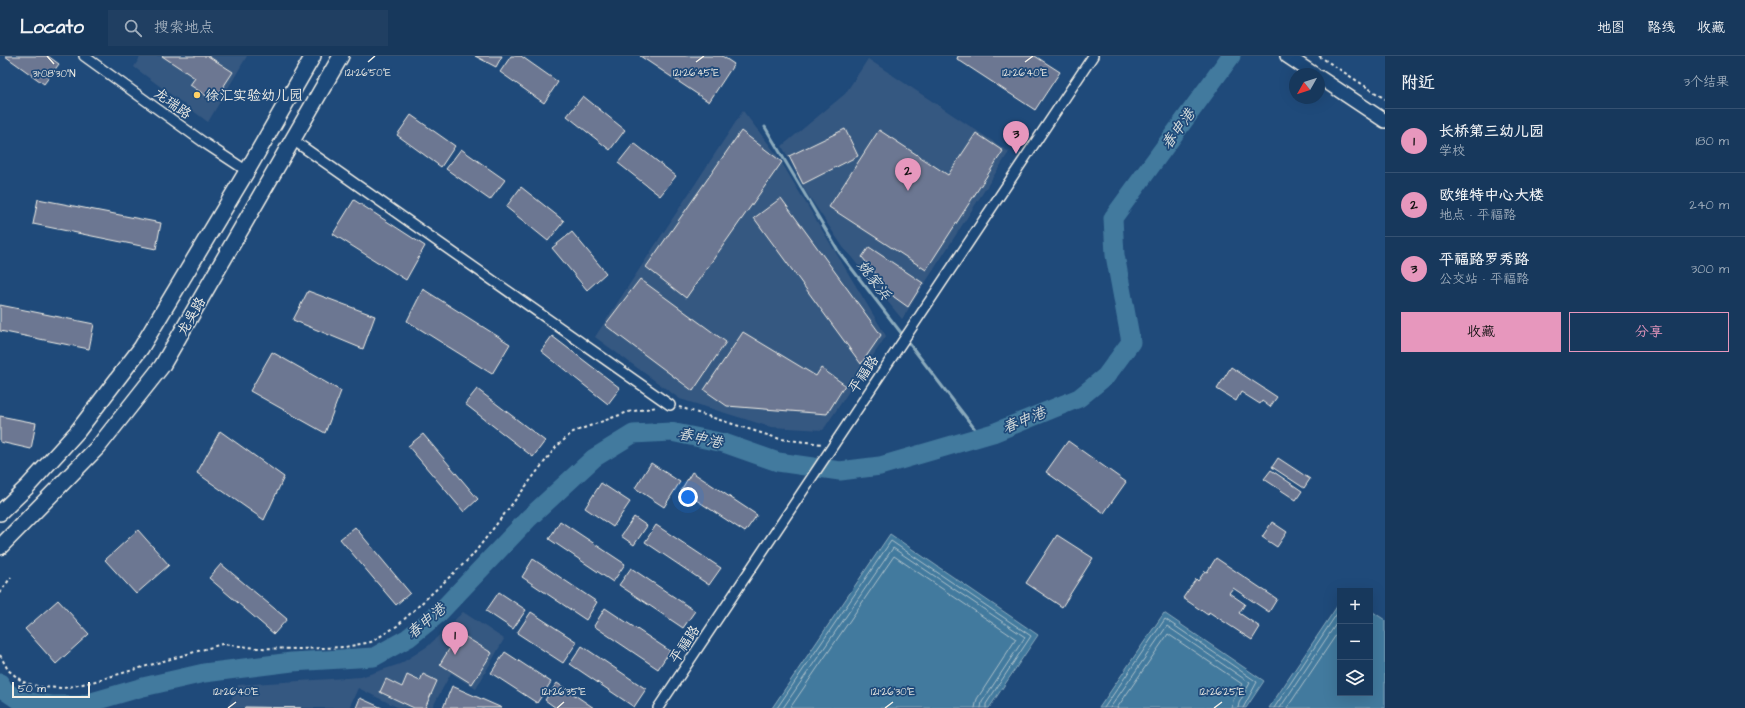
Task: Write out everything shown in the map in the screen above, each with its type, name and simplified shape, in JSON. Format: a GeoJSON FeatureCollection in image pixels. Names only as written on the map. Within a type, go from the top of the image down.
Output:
{"type":"FeatureCollection","features":[{"type":"Feature","properties":{"kind":"main road","name":"龙吴路"},"geometry":{"type":"LineString","coordinates":[[0,513],[27,487],[77,432],[141,348],[247,171],[313,56]]}},
{"type":"Feature","properties":{"kind":"main road","name":"龙吴路"},"geometry":{"type":"LineString","coordinates":[[0,547],[98,447],[162,366],[342,56]]}},
{"type":"Feature","properties":{"kind":"street","name":"龙瑞路"},"geometry":{"type":"LineString","coordinates":[[84,56],[206,144],[247,171]]}},
{"type":"Feature","properties":{"kind":"street","name":"平福路"},"geometry":{"type":"LineString","coordinates":[[658,708],[830,448],[1093,56]]}},
{"type":"Feature","properties":{"kind":"street"},"geometry":{"type":"LineString","coordinates":[[1287,56],[1305,68]]}},
{"type":"Feature","properties":{"kind":"street"},"geometry":{"type":"LineString","coordinates":[[1325,81],[1385,121]]}},
{"type":"Feature","properties":{"kind":"street"},"geometry":{"type":"LineString","coordinates":[[293,140],[670,405]]}},
{"type":"Feature","properties":{"kind":"path"},"geometry":{"type":"LineString","coordinates":[[1319,56],[1385,99]]}},
{"type":"Feature","properties":{"kind":"path"},"geometry":{"type":"LineString","coordinates":[[0,655],[8,670],[23,682],[40,687],[64,688],[92,682],[222,644],[257,648],[300,649],[345,647],[371,642],[397,626],[472,556],[556,447],[574,432],[628,412],[670,405],[693,410],[725,423],[780,439],[830,448]]}},
{"type":"Feature","properties":{"kind":"path"},"geometry":{"type":"LineString","coordinates":[[0,593],[12,577]]}},
{"type":"Feature","properties":{"kind":"shaded area","name":"徐汇实验幼儿园"},"geometry":{"type":"Polygon","coordinates":[[[141,56],[247,56],[208,122],[134,67],[141,56]]]}},
{"type":"Feature","properties":{"kind":"shaded area"},"geometry":{"type":"Polygon","coordinates":[[[868,59],[1009,152],[902,319],[843,247],[806,192],[782,146],[845,94],[868,59]]]}},
{"type":"Feature","properties":{"kind":"shaded area"},"geometry":{"type":"Polygon","coordinates":[[[743,111],[777,155],[886,336],[823,430],[771,427],[680,399],[595,337],[743,111]]]}},
{"type":"Feature","properties":{"kind":"shaded area"},"geometry":{"type":"Polygon","coordinates":[[[463,612],[504,639],[476,689],[451,673],[432,708],[399,708],[358,688],[349,708],[227,708],[238,685],[361,677],[400,664],[428,646],[463,612]]]}},
{"type":"Feature","properties":{"kind":"water"},"geometry":{"type":"Polygon","coordinates":[[[890,534],[1038,635],[989,708],[772,708],[890,534]]]}},
{"type":"Feature","properties":{"kind":"water"},"geometry":{"type":"Polygon","coordinates":[[[1337,606],[1337,696],[1373,696],[1373,612],[1385,620],[1385,708],[1269,708],[1337,606]]]}},
{"type":"Feature","properties":{"kind":"water"},"geometry":{"type":"Polygon","coordinates":[[[1164,613],[1264,681],[1246,708],[1099,708],[1164,613]]]}},
{"type":"Feature","properties":{"kind":"building"},"geometry":{"type":"Polygon","coordinates":[[[5,56],[48,56],[59,64],[44,84],[5,56]]]}},
{"type":"Feature","properties":{"kind":"building"},"geometry":{"type":"Polygon","coordinates":[[[162,56],[208,56],[233,72],[214,101],[190,85],[195,78],[162,56]]]}},
{"type":"Feature","properties":{"kind":"building"},"geometry":{"type":"Polygon","coordinates":[[[475,56],[502,56],[496,67],[475,56]]]}},
{"type":"Feature","properties":{"kind":"building"},"geometry":{"type":"Polygon","coordinates":[[[511,56],[521,56],[558,82],[544,103],[500,72],[511,56]]]}},
{"type":"Feature","properties":{"kind":"building"},"geometry":{"type":"Polygon","coordinates":[[[640,56],[722,56],[734,64],[709,102],[640,56]]]}},
{"type":"Feature","properties":{"kind":"building"},"geometry":{"type":"Polygon","coordinates":[[[958,56],[1035,56],[1060,72],[1035,110],[957,59],[958,56]]]}},
{"type":"Feature","properties":{"kind":"building"},"geometry":{"type":"Polygon","coordinates":[[[583,96],[625,130],[610,150],[567,116],[583,96]]]}},
{"type":"Feature","properties":{"kind":"building"},"geometry":{"type":"Polygon","coordinates":[[[411,115],[455,146],[441,167],[397,135],[411,115]]]}},
{"type":"Feature","properties":{"kind":"building"},"geometry":{"type":"Polygon","coordinates":[[[845,129],[858,156],[803,184],[789,156],[845,129]]]}},
{"type":"Feature","properties":{"kind":"building"},"geometry":{"type":"Polygon","coordinates":[[[879,130],[948,175],[976,133],[1003,151],[926,270],[829,207],[879,130]]]}},
{"type":"Feature","properties":{"kind":"building"},"geometry":{"type":"Polygon","coordinates":[[[741,131],[782,162],[686,298],[646,267],[741,131]]]}},
{"type":"Feature","properties":{"kind":"building"},"geometry":{"type":"Polygon","coordinates":[[[634,143],[676,176],[660,196],[618,163],[634,143]]]}},
{"type":"Feature","properties":{"kind":"building"},"geometry":{"type":"Polygon","coordinates":[[[461,149],[505,180],[490,200],[446,169],[461,149]]]}},
{"type":"Feature","properties":{"kind":"building"},"geometry":{"type":"Polygon","coordinates":[[[521,187],[564,221],[548,241],[506,207],[521,187]]]}},
{"type":"Feature","properties":{"kind":"building"},"geometry":{"type":"Polygon","coordinates":[[[781,198],[881,335],[861,364],[754,218],[781,198]]]}},
{"type":"Feature","properties":{"kind":"building"},"geometry":{"type":"Polygon","coordinates":[[[38,199],[161,223],[156,249],[33,224],[38,199]]]}},
{"type":"Feature","properties":{"kind":"building"},"geometry":{"type":"Polygon","coordinates":[[[354,200],[425,246],[406,280],[333,234],[354,200]]]}},
{"type":"Feature","properties":{"kind":"building"},"geometry":{"type":"Polygon","coordinates":[[[572,232],[606,273],[587,290],[552,248],[572,232]]]}},
{"type":"Feature","properties":{"kind":"building"},"geometry":{"type":"Polygon","coordinates":[[[869,247],[923,283],[908,307],[894,297],[862,257],[869,247]]]}},
{"type":"Feature","properties":{"kind":"building"},"geometry":{"type":"Polygon","coordinates":[[[640,279],[726,342],[693,391],[605,325],[640,279]]]}},
{"type":"Feature","properties":{"kind":"building"},"geometry":{"type":"Polygon","coordinates":[[[423,289],[510,344],[492,374],[407,321],[423,289]]]}},
{"type":"Feature","properties":{"kind":"building"},"geometry":{"type":"Polygon","coordinates":[[[308,291],[375,316],[363,349],[293,320],[308,291]]]}},
{"type":"Feature","properties":{"kind":"building"},"geometry":{"type":"Polygon","coordinates":[[[0,305],[94,324],[89,349],[0,331],[0,305]]]}},
{"type":"Feature","properties":{"kind":"building"},"geometry":{"type":"Polygon","coordinates":[[[743,332],[816,376],[821,368],[845,385],[827,414],[727,406],[704,390],[743,332]]]}},
{"type":"Feature","properties":{"kind":"building"},"geometry":{"type":"Polygon","coordinates":[[[552,336],[620,388],[608,404],[541,351],[552,336]]]}},
{"type":"Feature","properties":{"kind":"building"},"geometry":{"type":"Polygon","coordinates":[[[272,352],[341,391],[325,433],[250,391],[272,352]]]}},
{"type":"Feature","properties":{"kind":"building"},"geometry":{"type":"Polygon","coordinates":[[[1231,367],[1277,397],[1270,407],[1262,401],[1260,404],[1241,392],[1236,401],[1217,389],[1231,367]]]}},
{"type":"Feature","properties":{"kind":"building"},"geometry":{"type":"Polygon","coordinates":[[[477,389],[545,441],[533,457],[465,404],[477,389]]]}},
{"type":"Feature","properties":{"kind":"building"},"geometry":{"type":"Polygon","coordinates":[[[0,416],[36,423],[31,449],[0,442],[0,416]]]}},
{"type":"Feature","properties":{"kind":"building"},"geometry":{"type":"Polygon","coordinates":[[[220,431],[284,477],[264,520],[197,473],[220,431]]]}},
{"type":"Feature","properties":{"kind":"building"},"geometry":{"type":"Polygon","coordinates":[[[423,434],[478,499],[464,512],[408,446],[423,434]]]}},
{"type":"Feature","properties":{"kind":"building"},"geometry":{"type":"Polygon","coordinates":[[[1068,441],[1126,482],[1104,513],[1046,472],[1068,441]]]}},
{"type":"Feature","properties":{"kind":"building"},"geometry":{"type":"Polygon","coordinates":[[[1278,458],[1310,479],[1304,488],[1272,467],[1278,458]]]}},
{"type":"Feature","properties":{"kind":"building"},"geometry":{"type":"Polygon","coordinates":[[[651,463],[680,482],[664,507],[635,488],[651,463]]]}},
{"type":"Feature","properties":{"kind":"building"},"geometry":{"type":"Polygon","coordinates":[[[1271,470],[1302,491],[1296,500],[1264,479],[1271,470]]]}},
{"type":"Feature","properties":{"kind":"building"},"geometry":{"type":"Polygon","coordinates":[[[692,472],[757,515],[745,532],[681,490],[692,472]]]}},
{"type":"Feature","properties":{"kind":"building"},"geometry":{"type":"Polygon","coordinates":[[[601,483],[630,502],[613,527],[585,508],[601,483]]]}},
{"type":"Feature","properties":{"kind":"building"},"geometry":{"type":"Polygon","coordinates":[[[634,517],[647,526],[634,545],[621,536],[634,517]]]}},
{"type":"Feature","properties":{"kind":"building"},"geometry":{"type":"Polygon","coordinates":[[[560,521],[625,564],[613,582],[549,539],[560,521]]]}},
{"type":"Feature","properties":{"kind":"building"},"geometry":{"type":"Polygon","coordinates":[[[1272,522],[1287,532],[1277,547],[1262,537],[1272,522]]]}},
{"type":"Feature","properties":{"kind":"building"},"geometry":{"type":"Polygon","coordinates":[[[656,525],[721,568],[709,585],[645,542],[656,525]]]}},
{"type":"Feature","properties":{"kind":"building"},"geometry":{"type":"Polygon","coordinates":[[[355,527],[410,593],[396,605],[340,539],[355,527]]]}},
{"type":"Feature","properties":{"kind":"building"},"geometry":{"type":"Polygon","coordinates":[[[138,530],[169,565],[136,594],[105,560],[138,530]]]}},
{"type":"Feature","properties":{"kind":"building"},"geometry":{"type":"Polygon","coordinates":[[[1057,535],[1093,558],[1062,607],[1026,583],[1057,535]]]}},
{"type":"Feature","properties":{"kind":"building"},"geometry":{"type":"Polygon","coordinates":[[[1216,558],[1277,599],[1269,612],[1233,588],[1229,593],[1245,604],[1239,613],[1260,627],[1252,640],[1209,612],[1208,615],[1183,598],[1196,579],[1198,581],[1205,571],[1207,572],[1216,558]]]}},
{"type":"Feature","properties":{"kind":"building"},"geometry":{"type":"Polygon","coordinates":[[[533,559],[597,602],[586,620],[522,577],[533,559]]]}},
{"type":"Feature","properties":{"kind":"building"},"geometry":{"type":"Polygon","coordinates":[[[221,564],[287,619],[274,634],[209,578],[221,564]]]}},
{"type":"Feature","properties":{"kind":"building"},"geometry":{"type":"Polygon","coordinates":[[[631,568],[695,611],[683,628],[619,585],[631,568]]]}},
{"type":"Feature","properties":{"kind":"building"},"geometry":{"type":"Polygon","coordinates":[[[499,592],[526,610],[513,629],[486,611],[499,592]]]}},
{"type":"Feature","properties":{"kind":"building"},"geometry":{"type":"Polygon","coordinates":[[[58,600],[89,634],[56,664],[25,629],[58,600]]]}},
{"type":"Feature","properties":{"kind":"building"},"geometry":{"type":"Polygon","coordinates":[[[605,608],[670,651],[658,669],[594,626],[605,608]]]}},
{"type":"Feature","properties":{"kind":"building"},"geometry":{"type":"Polygon","coordinates":[[[531,612],[577,642],[563,663],[517,633],[531,612]]]}},
{"type":"Feature","properties":{"kind":"building"},"geometry":{"type":"Polygon","coordinates":[[[459,633],[492,653],[472,684],[440,664],[459,633]]]}},
{"type":"Feature","properties":{"kind":"building"},"geometry":{"type":"Polygon","coordinates":[[[582,646],[646,689],[634,707],[570,664],[582,646]]]}},
{"type":"Feature","properties":{"kind":"building"},"geometry":{"type":"Polygon","coordinates":[[[505,652],[551,682],[537,703],[491,673],[505,652]]]}},
{"type":"Feature","properties":{"kind":"building"},"geometry":{"type":"Polygon","coordinates":[[[423,674],[437,681],[425,708],[414,708],[380,692],[386,679],[402,687],[407,675],[420,681],[423,674]]]}},
{"type":"Feature","properties":{"kind":"building"},"geometry":{"type":"Polygon","coordinates":[[[557,683],[594,708],[556,708],[545,700],[557,683]]]}},
{"type":"Feature","properties":{"kind":"building"},"geometry":{"type":"Polygon","coordinates":[[[452,686],[502,708],[443,708],[452,686]]]}},
{"type":"Feature","properties":{"kind":"building"},"geometry":{"type":"Polygon","coordinates":[[[360,698],[382,708],[356,708],[360,698]]]}},
{"type":"Feature","properties":{"kind":"building"},"geometry":{"type":"Polygon","coordinates":[[[245,707],[301,708],[244,708],[245,707]]]}},
{"type":"Feature","properties":{"kind":"waterway","name":"春申港"},"geometry":{"type":"LineString","coordinates":[[0,683],[4,690],[20,701],[52,705],[81,705],[143,687],[204,673],[292,662],[374,657],[408,638],[439,613],[529,518],[594,458],[633,434],[671,432],[724,443],[778,462],[840,471],[880,466],[993,433],[1079,398],[1106,376],[1131,342],[1115,255],[1113,218],[1231,56]]}},
{"type":"Feature","properties":{"kind":"waterway","name":"姚家浜"},"geometry":{"type":"LineString","coordinates":[[765,127],[839,252],[981,437]]}},
{"type":"Feature","properties":{"kind":"place","name":"徐汇实验幼儿园"},"geometry":{"type":"Point","coordinates":[197,95]}},
{"type":"Feature","properties":{"kind":"place","name":"平福路罗秀路"},"geometry":{"type":"Point","coordinates":[1016,154]}},
{"type":"Feature","properties":{"kind":"place","name":"欧维特中心大楼"},"geometry":{"type":"Point","coordinates":[908,191]}},
{"type":"Feature","properties":{"kind":"place","name":"长桥第三幼儿园"},"geometry":{"type":"Point","coordinates":[455,655]}}]}
